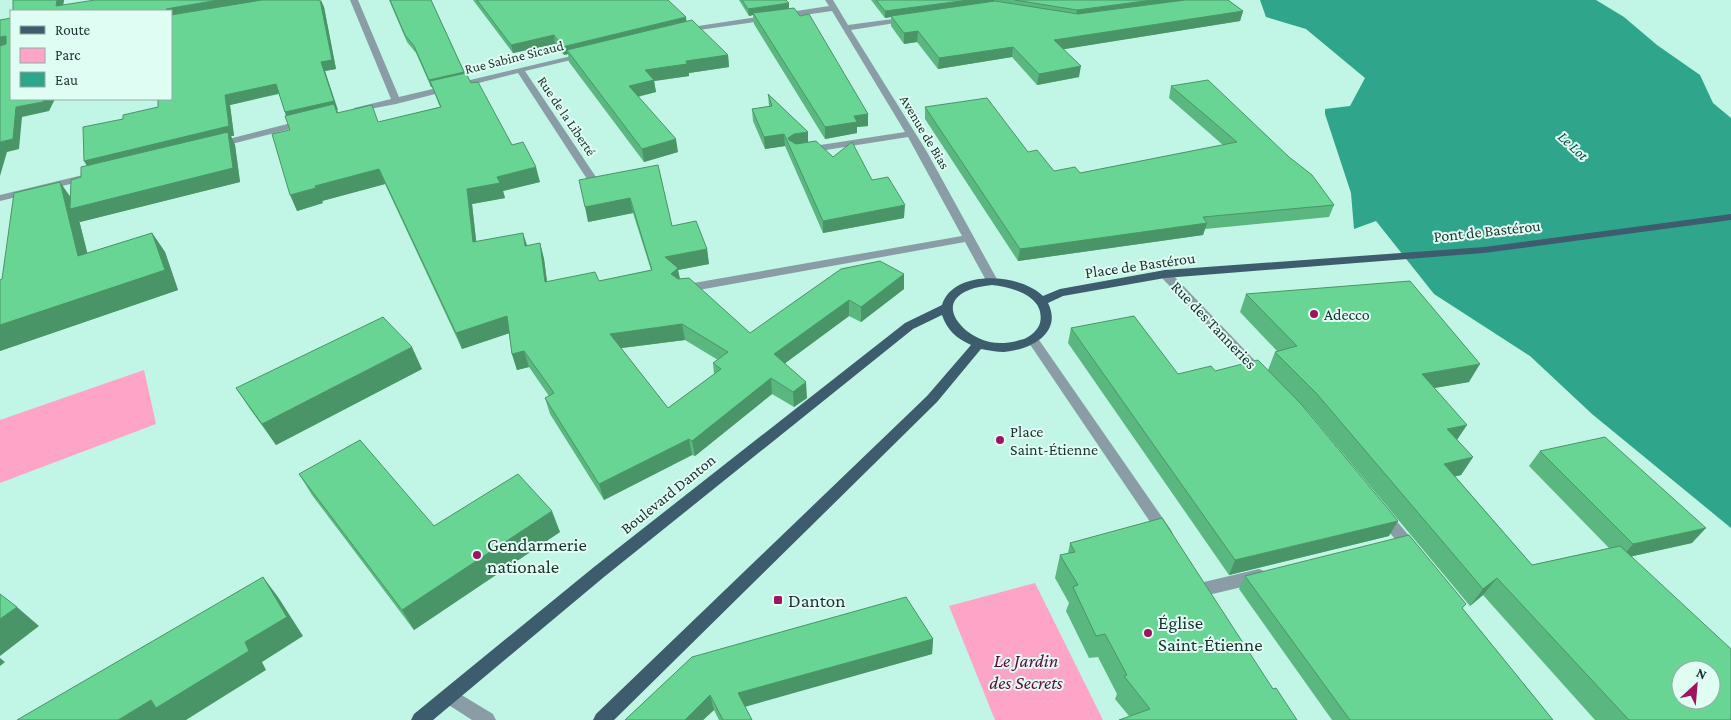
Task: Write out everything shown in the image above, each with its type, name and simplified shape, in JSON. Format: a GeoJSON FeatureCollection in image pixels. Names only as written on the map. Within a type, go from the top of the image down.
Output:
{"type":"FeatureCollection","features":[{"type":"Feature","properties":{"kind":"main road","name":"Pont de Bastérou"},"geometry":{"type":"LineString","coordinates":[[1246,269],[1484,250],[1731,217]]}},
{"type":"Feature","properties":{"kind":"main road","name":"Place de Bastérou"},"geometry":{"type":"LineString","coordinates":[[1041,302],[1060,293],[1165,274],[1246,269]]}},
{"type":"Feature","properties":{"kind":"main road"},"geometry":{"type":"LineString","coordinates":[[992,282],[1007,283],[1020,287],[1041,302],[1046,312],[1046,322],[1042,332],[1033,340],[1007,348],[992,348],[964,338],[953,329],[947,319],[946,308],[949,299],[966,286],[992,282]]}},
{"type":"Feature","properties":{"kind":"main road","name":"Boulevard Danton"},"geometry":{"type":"LineString","coordinates":[[420,720],[599,572],[908,326],[946,308]]}},
{"type":"Feature","properties":{"kind":"main road"},"geometry":{"type":"LineString","coordinates":[[602,720],[932,399],[978,344]]}},
{"type":"Feature","properties":{"kind":"street"},"geometry":{"type":"LineString","coordinates":[[354,0],[396,101]]}},
{"type":"Feature","properties":{"kind":"street"},"geometry":{"type":"LineString","coordinates":[[678,32],[832,4]]}},
{"type":"Feature","properties":{"kind":"street","name":"Avenue de Bias"},"geometry":{"type":"LineString","coordinates":[[832,4],[911,134],[970,238],[992,282]]}},
{"type":"Feature","properties":{"kind":"street"},"geometry":{"type":"LineString","coordinates":[[846,28],[918,18]]}},
{"type":"Feature","properties":{"kind":"street","name":"Rue Sabine Sicaud"},"geometry":{"type":"LineString","coordinates":[[348,112],[594,52]]}},
{"type":"Feature","properties":{"kind":"street","name":"Rue de la Liberté"},"geometry":{"type":"LineString","coordinates":[[520,70],[591,177]]}},
{"type":"Feature","properties":{"kind":"street"},"geometry":{"type":"LineString","coordinates":[[203,148],[309,122]]}},
{"type":"Feature","properties":{"kind":"street"},"geometry":{"type":"LineString","coordinates":[[796,152],[911,134]]}},
{"type":"Feature","properties":{"kind":"street"},"geometry":{"type":"LineString","coordinates":[[0,198],[97,174]]}},
{"type":"Feature","properties":{"kind":"street"},"geometry":{"type":"LineString","coordinates":[[682,289],[970,238]]}},
{"type":"Feature","properties":{"kind":"street","name":"Rue des Tanneries"},"geometry":{"type":"LineString","coordinates":[[1165,274],[1269,382]]}},
{"type":"Feature","properties":{"kind":"street"},"geometry":{"type":"LineString","coordinates":[[1033,340],[1174,545]]}},
{"type":"Feature","properties":{"kind":"street"},"geometry":{"type":"LineString","coordinates":[[1374,504],[1424,563]]}},
{"type":"Feature","properties":{"kind":"street"},"geometry":{"type":"LineString","coordinates":[[1386,545],[1404,540]]}},
{"type":"Feature","properties":{"kind":"street"},"geometry":{"type":"LineString","coordinates":[[1204,589],[1271,573]]}},
{"type":"Feature","properties":{"kind":"street"},"geometry":{"type":"LineString","coordinates":[[1194,574],[1215,606]]}},
{"type":"Feature","properties":{"kind":"street"},"geometry":{"type":"LineString","coordinates":[[450,696],[486,720]]}},
{"type":"Feature","properties":{"kind":"green space"},"geometry":{"type":"Polygon","coordinates":[[[144,370],[156,424],[0,483],[0,420],[144,370]]]}},
{"type":"Feature","properties":{"kind":"green space","name":"Le Jardin des Secrets"},"geometry":{"type":"Polygon","coordinates":[[[1035,583],[1103,720],[995,720],[949,606],[1035,583]]]}},
{"type":"Feature","properties":{"kind":"water","name":"Le Lot"},"geometry":{"type":"Polygon","coordinates":[[[1260,0],[1596,0],[1624,17],[1657,45],[1700,75],[1713,103],[1731,118],[1731,528],[1592,414],[1530,356],[1434,294],[1376,221],[1354,229],[1351,193],[1325,109],[1350,106],[1365,78],[1306,29],[1266,17],[1260,0]]]}},
{"type":"Feature","properties":{"kind":"building"},"geometry":{"type":"Polygon","coordinates":[[[13,0],[57,0],[56,6],[95,0],[218,0],[166,10],[13,10],[13,0]]]}},
{"type":"Feature","properties":{"kind":"building"},"geometry":{"type":"Polygon","coordinates":[[[262,0],[320,0],[332,60],[321,62],[334,101],[285,112],[276,84],[225,95],[229,126],[84,161],[83,127],[123,119],[123,115],[158,107],[158,100],[172,100],[172,15],[262,0]]]}},
{"type":"Feature","properties":{"kind":"building"},"geometry":{"type":"Polygon","coordinates":[[[390,0],[431,0],[464,72],[429,80],[414,46],[405,35],[390,0]]]}},
{"type":"Feature","properties":{"kind":"building"},"geometry":{"type":"Polygon","coordinates":[[[477,0],[668,0],[686,17],[562,47],[554,35],[511,45],[477,0]]]}},
{"type":"Feature","properties":{"kind":"building"},"geometry":{"type":"Polygon","coordinates":[[[742,0],[786,0],[789,3],[748,9],[742,0]]]}},
{"type":"Feature","properties":{"kind":"building"},"geometry":{"type":"Polygon","coordinates":[[[876,0],[969,0],[885,11],[876,0]]]}},
{"type":"Feature","properties":{"kind":"building"},"geometry":{"type":"Polygon","coordinates":[[[1015,0],[1152,0],[1077,10],[1015,0]]]}},
{"type":"Feature","properties":{"kind":"building"},"geometry":{"type":"Polygon","coordinates":[[[1185,0],[1228,0],[1243,11],[1054,40],[1081,66],[1039,74],[1013,47],[939,58],[918,31],[904,33],[891,16],[995,1],[1078,14],[1185,0]]]}},
{"type":"Feature","properties":{"kind":"building"},"geometry":{"type":"Polygon","coordinates":[[[794,8],[800,16],[809,14],[868,114],[854,116],[857,122],[825,127],[753,13],[794,8]]]}},
{"type":"Feature","properties":{"kind":"building"},"geometry":{"type":"Polygon","coordinates":[[[10,18],[10,100],[44,100],[43,102],[16,107],[13,139],[0,142],[0,46],[6,44],[6,36],[0,37],[0,20],[10,18]]]}},
{"type":"Feature","properties":{"kind":"building"},"geometry":{"type":"Polygon","coordinates":[[[692,20],[728,55],[686,61],[687,64],[645,70],[654,80],[629,86],[676,139],[642,149],[567,50],[692,20]]]}},
{"type":"Feature","properties":{"kind":"building"},"geometry":{"type":"Polygon","coordinates":[[[466,73],[471,83],[478,82],[512,145],[523,142],[536,167],[497,177],[500,183],[467,189],[473,242],[523,233],[525,246],[540,243],[545,282],[595,272],[599,281],[652,270],[630,198],[585,207],[579,180],[658,165],[672,226],[696,221],[707,249],[665,257],[678,268],[671,274],[678,279],[689,278],[750,333],[841,269],[880,261],[904,274],[861,307],[849,300],[774,354],[806,382],[793,392],[771,378],[692,441],[689,439],[599,484],[545,398],[554,393],[524,351],[512,354],[507,316],[456,333],[379,169],[315,186],[316,188],[290,195],[272,134],[290,130],[285,116],[334,104],[337,113],[372,105],[378,122],[441,107],[430,81],[466,73]],[[682,324],[610,334],[668,408],[721,369],[713,363],[728,352],[682,324]]]}},
{"type":"Feature","properties":{"kind":"building"},"geometry":{"type":"Polygon","coordinates":[[[1208,80],[1289,157],[1312,175],[1334,205],[1203,217],[1207,223],[1020,249],[925,107],[987,98],[1028,152],[1037,150],[1054,171],[1075,167],[1080,173],[1237,142],[1171,86],[1208,80]]]}},
{"type":"Feature","properties":{"kind":"building"},"geometry":{"type":"Polygon","coordinates":[[[768,94],[808,132],[794,134],[788,138],[789,140],[796,144],[816,141],[833,157],[852,142],[872,180],[888,177],[905,205],[823,221],[784,134],[764,137],[752,109],[772,106],[768,94]]]}},
{"type":"Feature","properties":{"kind":"building"},"geometry":{"type":"Polygon","coordinates":[[[228,132],[233,168],[70,209],[71,180],[81,177],[81,167],[228,132]]]}},
{"type":"Feature","properties":{"kind":"building"},"geometry":{"type":"Polygon","coordinates":[[[60,182],[78,256],[152,233],[165,270],[0,325],[0,280],[2,279],[14,193],[60,182]]]}},
{"type":"Feature","properties":{"kind":"building"},"geometry":{"type":"Polygon","coordinates":[[[1410,281],[1480,364],[1422,374],[1467,425],[1447,429],[1473,457],[1444,464],[1532,565],[1620,546],[1731,649],[1731,720],[1629,720],[1497,578],[1483,589],[1317,394],[1275,352],[1297,346],[1246,294],[1410,281]]]}},
{"type":"Feature","properties":{"kind":"building"},"geometry":{"type":"Polygon","coordinates":[[[1134,316],[1178,374],[1211,366],[1215,371],[1258,360],[1302,405],[1398,521],[1235,560],[1071,328],[1134,316]]]}},
{"type":"Feature","properties":{"kind":"building"},"geometry":{"type":"Polygon","coordinates":[[[383,317],[412,347],[262,424],[236,388],[383,317]]]}},
{"type":"Feature","properties":{"kind":"building"},"geometry":{"type":"Polygon","coordinates":[[[1605,437],[1706,528],[1633,544],[1540,451],[1605,437]]]}},
{"type":"Feature","properties":{"kind":"building"},"geometry":{"type":"Polygon","coordinates":[[[360,440],[434,526],[518,474],[552,511],[402,610],[299,474],[360,440]]]}},
{"type":"Feature","properties":{"kind":"building","name":"Église Saint-Étienne"},"geometry":{"type":"Polygon","coordinates":[[[1162,518],[1273,689],[1276,688],[1297,720],[1119,720],[1150,709],[1124,676],[1127,675],[1105,634],[1096,636],[1073,587],[1078,585],[1060,555],[1075,552],[1070,543],[1162,518]]]}},
{"type":"Feature","properties":{"kind":"building"},"geometry":{"type":"Polygon","coordinates":[[[1409,535],[1466,604],[1462,608],[1553,720],[1350,720],[1245,576],[1409,535]]]}},
{"type":"Feature","properties":{"kind":"building"},"geometry":{"type":"Polygon","coordinates":[[[263,577],[287,617],[245,642],[249,651],[156,708],[151,700],[118,720],[17,720],[263,577]]]}},
{"type":"Feature","properties":{"kind":"building"},"geometry":{"type":"Polygon","coordinates":[[[0,594],[17,607],[0,619],[0,594]]]}},
{"type":"Feature","properties":{"kind":"building"},"geometry":{"type":"Polygon","coordinates":[[[906,597],[933,639],[738,693],[752,720],[723,720],[710,695],[685,720],[625,720],[692,657],[906,597]]]}},
{"type":"Feature","properties":{"kind":"place","name":"Adecco"},"geometry":{"type":"Point","coordinates":[1314,314]}},
{"type":"Feature","properties":{"kind":"place","name":"Place Saint-Étienne"},"geometry":{"type":"Point","coordinates":[1000,440]}},
{"type":"Feature","properties":{"kind":"place","name":"Gendarmerie nationale"},"geometry":{"type":"Point","coordinates":[477,555]}},
{"type":"Feature","properties":{"kind":"place","name":"Danton"},"geometry":{"type":"Point","coordinates":[778,600]}},
{"type":"Feature","properties":{"kind":"place","name":"Église Saint-Étienne"},"geometry":{"type":"Point","coordinates":[1148,633]}}]}
